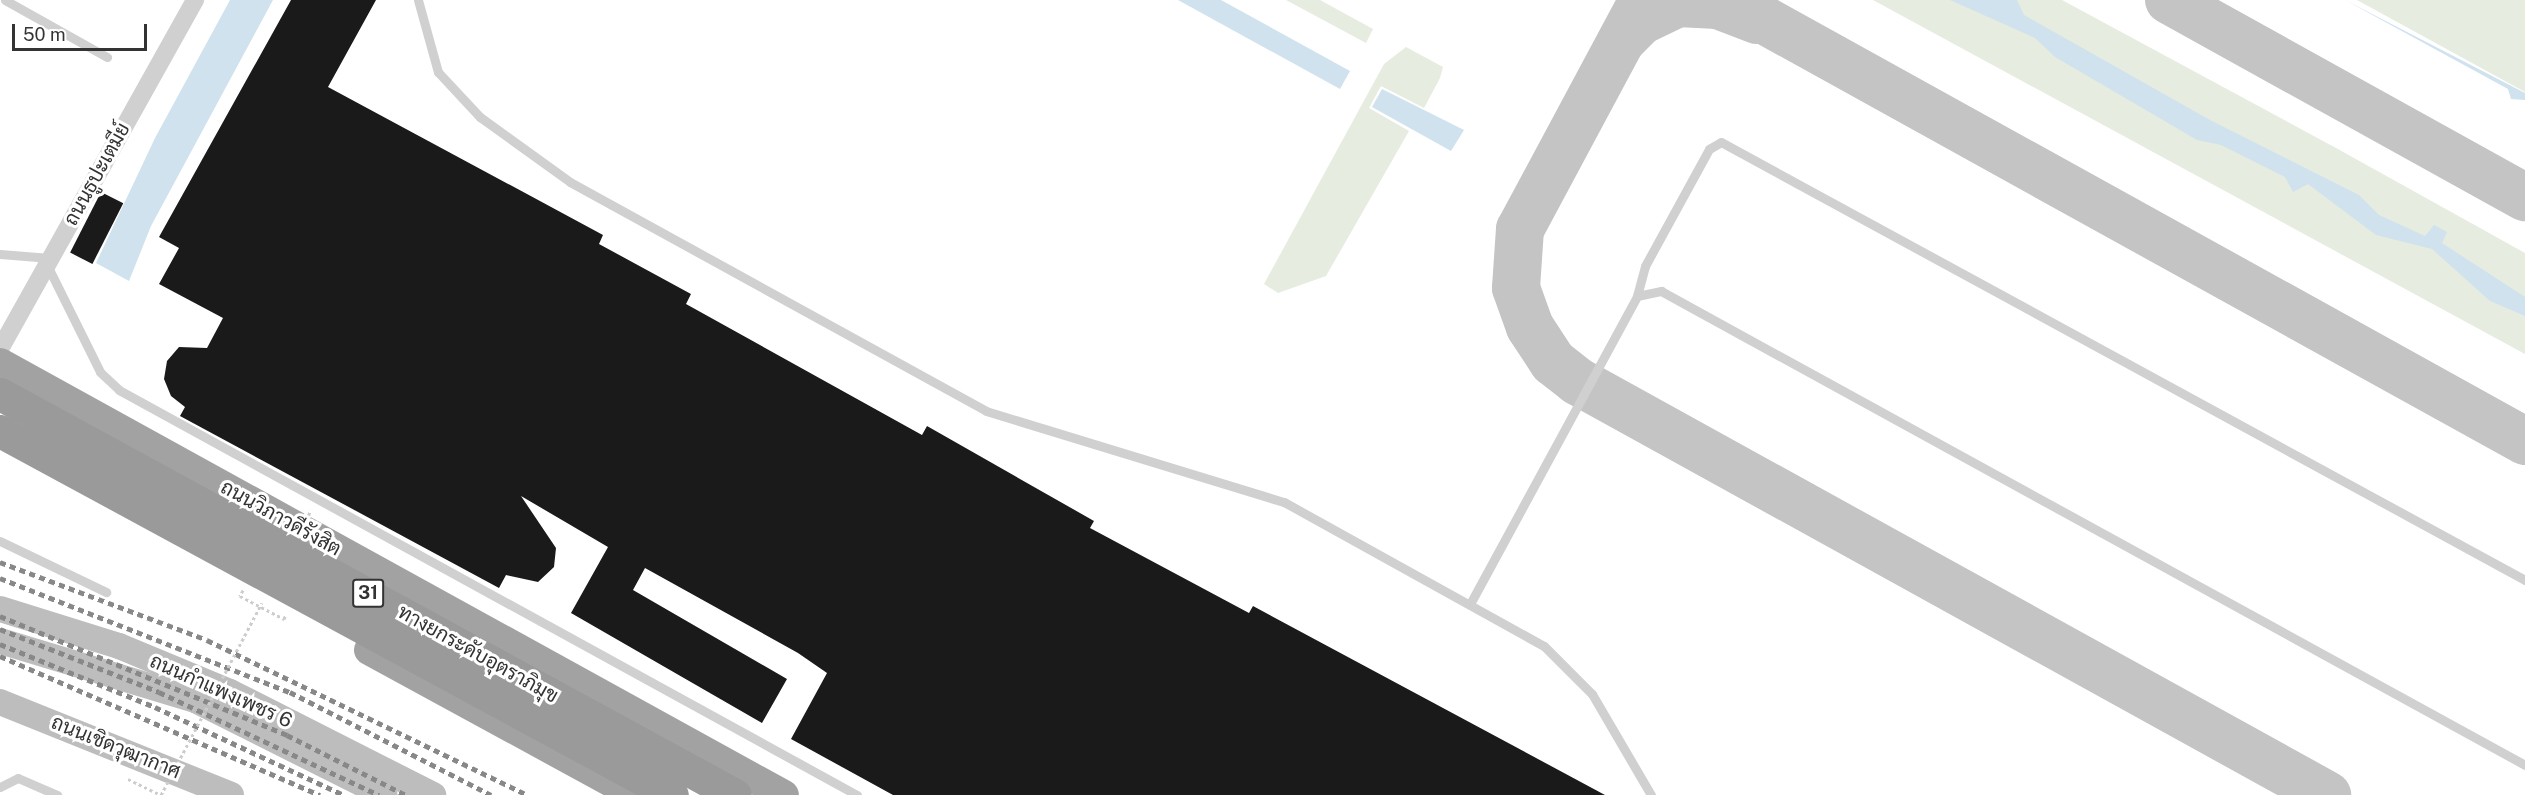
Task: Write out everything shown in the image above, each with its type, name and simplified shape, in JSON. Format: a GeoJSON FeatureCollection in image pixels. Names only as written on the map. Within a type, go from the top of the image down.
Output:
{"type":"FeatureCollection","features":[{"type":"Feature","properties":{"kind":"highway","name":"ถนนวิภาวดีรังสิต"},"geometry":{"type":"LineString","coordinates":[[0,363],[784,795]]}},
{"type":"Feature","properties":{"kind":"highway","name":"ทางยกระดับอุตราภิมุข"},"geometry":{"type":"LineString","coordinates":[[0,394],[735,795]]}},
{"type":"Feature","properties":{"kind":"highway","name":"ทางยกระดับอุตราภิมุข"},"geometry":{"type":"LineString","coordinates":[[0,431],[672,795]]}},
{"type":"Feature","properties":{"kind":"highway","name":"31"},"geometry":{"type":"LineString","coordinates":[[0,449],[635,795]]}},
{"type":"Feature","properties":{"kind":"main road","name":"ถนนกำแพงเพชร 6"},"geometry":{"type":"LineString","coordinates":[[0,609],[119,646],[230,692],[433,795]]}},
{"type":"Feature","properties":{"kind":"main road","name":"ถนนกำแพงเพชร 6"},"geometry":{"type":"LineString","coordinates":[[0,641],[195,700],[385,795]]}},
{"type":"Feature","properties":{"kind":"main road","name":"ถนนเชิดวุฒากาศ"},"geometry":{"type":"LineString","coordinates":[[0,702],[217,792]]}},
{"type":"Feature","properties":{"kind":"street","name":"ถนนธูปะเตมีย์"},"geometry":{"type":"LineString","coordinates":[[0,349],[195,0]]}},
{"type":"Feature","properties":{"kind":"lane"},"geometry":{"type":"LineString","coordinates":[[5,0],[107,57]]}},
{"type":"Feature","properties":{"kind":"lane"},"geometry":{"type":"LineString","coordinates":[[418,0],[438,72],[480,117],[570,182],[998,416],[1268,496],[1470,604],[1570,666],[1592,694],[1651,795]]}},
{"type":"Feature","properties":{"kind":"lane"},"geometry":{"type":"LineString","coordinates":[[1470,604],[1637,296],[1645,266],[1709,149],[1728,143],[2525,580]]}},
{"type":"Feature","properties":{"kind":"lane"},"geometry":{"type":"LineString","coordinates":[[0,254],[48,262],[100,372],[119,390],[857,795]]}},
{"type":"Feature","properties":{"kind":"lane"},"geometry":{"type":"LineString","coordinates":[[1637,296],[1660,291],[2525,765]]}},
{"type":"Feature","properties":{"kind":"lane"},"geometry":{"type":"LineString","coordinates":[[0,541],[106,592]]}},
{"type":"Feature","properties":{"kind":"lane"},"geometry":{"type":"LineString","coordinates":[[0,787],[18,778],[57,795]]}},
{"type":"Feature","properties":{"kind":"path"},"geometry":{"type":"LineString","coordinates":[[296,539],[311,510]]}},
{"type":"Feature","properties":{"kind":"path"},"geometry":{"type":"LineString","coordinates":[[240,596],[284,619]]}},
{"type":"Feature","properties":{"kind":"path"},"geometry":{"type":"LineString","coordinates":[[123,777],[161,795],[266,597]]}},
{"type":"Feature","properties":{"kind":"shaded area"},"geometry":{"type":"Polygon","coordinates":[[[1286,0],[1320,0],[1373,29],[1366,43],[1286,0]]]}},
{"type":"Feature","properties":{"kind":"shaded area"},"geometry":{"type":"Polygon","coordinates":[[[1873,0],[2062,0],[2336,148],[2525,253],[2525,354],[1873,0]]]}},
{"type":"Feature","properties":{"kind":"shaded area"},"geometry":{"type":"Polygon","coordinates":[[[2357,0],[2525,0],[2525,92],[2357,0]]]}},
{"type":"Feature","properties":{"kind":"shaded area"},"geometry":{"type":"Polygon","coordinates":[[[1406,47],[1443,67],[1440,78],[1424,108],[1381,86],[1369,108],[1409,131],[1326,276],[1278,293],[1264,284],[1384,64],[1406,47]]]}},
{"type":"Feature","properties":{"kind":"water"},"geometry":{"type":"Polygon","coordinates":[[[230,0],[273,0],[151,226],[129,281],[96,263],[155,138],[230,0]]]}},
{"type":"Feature","properties":{"kind":"water"},"geometry":{"type":"Polygon","coordinates":[[[1178,0],[1221,0],[1350,71],[1340,89],[1178,0]]]}},
{"type":"Feature","properties":{"kind":"water"},"geometry":{"type":"Polygon","coordinates":[[[1950,0],[2017,0],[2024,15],[2210,120],[2359,195],[2379,215],[2425,236],[2434,225],[2447,232],[2442,243],[2525,297],[2525,316],[2490,301],[2432,249],[2376,235],[2308,184],[2293,192],[2285,177],[2221,145],[2197,140],[2055,57],[2035,38],[1950,0]]]}},
{"type":"Feature","properties":{"kind":"water"},"geometry":{"type":"Polygon","coordinates":[[[2345,0],[2525,93],[2525,100],[2511,99],[2508,89],[2345,0]]]}},
{"type":"Feature","properties":{"kind":"water"},"geometry":{"type":"Polygon","coordinates":[[[1382,89],[1464,130],[1451,151],[1372,107],[1382,89]]]}},
{"type":"Feature","properties":{"kind":"building"},"geometry":{"type":"Polygon","coordinates":[[[291,0],[376,0],[328,87],[603,235],[599,244],[691,294],[686,304],[922,435],[927,426],[1094,521],[1090,528],[1249,613],[1253,606],[1605,795],[893,795],[791,739],[827,673],[798,653],[645,568],[633,590],[787,679],[762,723],[571,613],[608,547],[521,496],[556,548],[554,567],[538,582],[506,575],[499,588],[180,416],[185,407],[171,396],[164,379],[167,361],[179,347],[207,348],[223,318],[159,284],[179,248],[159,237],[291,0]]]}},
{"type":"Feature","properties":{"kind":"building"},"geometry":{"type":"Polygon","coordinates":[[[101,192],[123,203],[92,264],[70,253],[101,192]]]}},
{"type":"Feature","properties":{"kind":"taxiway"},"geometry":{"type":"LineString","coordinates":[[1643,0],[1520,229],[1516,288],[1530,327],[1553,362],[1577,381],[2327,795]]}},
{"type":"Feature","properties":{"kind":"taxiway"},"geometry":{"type":"LineString","coordinates":[[1728,0],[2525,441]]}},
{"type":"Feature","properties":{"kind":"taxiway"},"geometry":{"type":"LineString","coordinates":[[2169,0],[2525,197]]}},
{"type":"Feature","properties":{"kind":"taxiway"},"geometry":{"type":"LineString","coordinates":[[1623,39],[1641,21],[1678,3],[1718,5],[1757,20]]}},
{"type":"Feature","properties":{"kind":"railway"},"geometry":{"type":"LineString","coordinates":[[0,562],[207,640],[528,795]]}},
{"type":"Feature","properties":{"kind":"railway"},"geometry":{"type":"LineString","coordinates":[[0,578],[290,692],[491,795]]}},
{"type":"Feature","properties":{"kind":"railway"},"geometry":{"type":"LineString","coordinates":[[0,616],[287,735],[406,795]]}},
{"type":"Feature","properties":{"kind":"railway"},"geometry":{"type":"LineString","coordinates":[[0,629],[159,692],[379,795]]}},
{"type":"Feature","properties":{"kind":"railway"},"geometry":{"type":"LineString","coordinates":[[0,644],[155,707],[344,795]]}},
{"type":"Feature","properties":{"kind":"railway"},"geometry":{"type":"LineString","coordinates":[[0,656],[320,795]]}}]}
